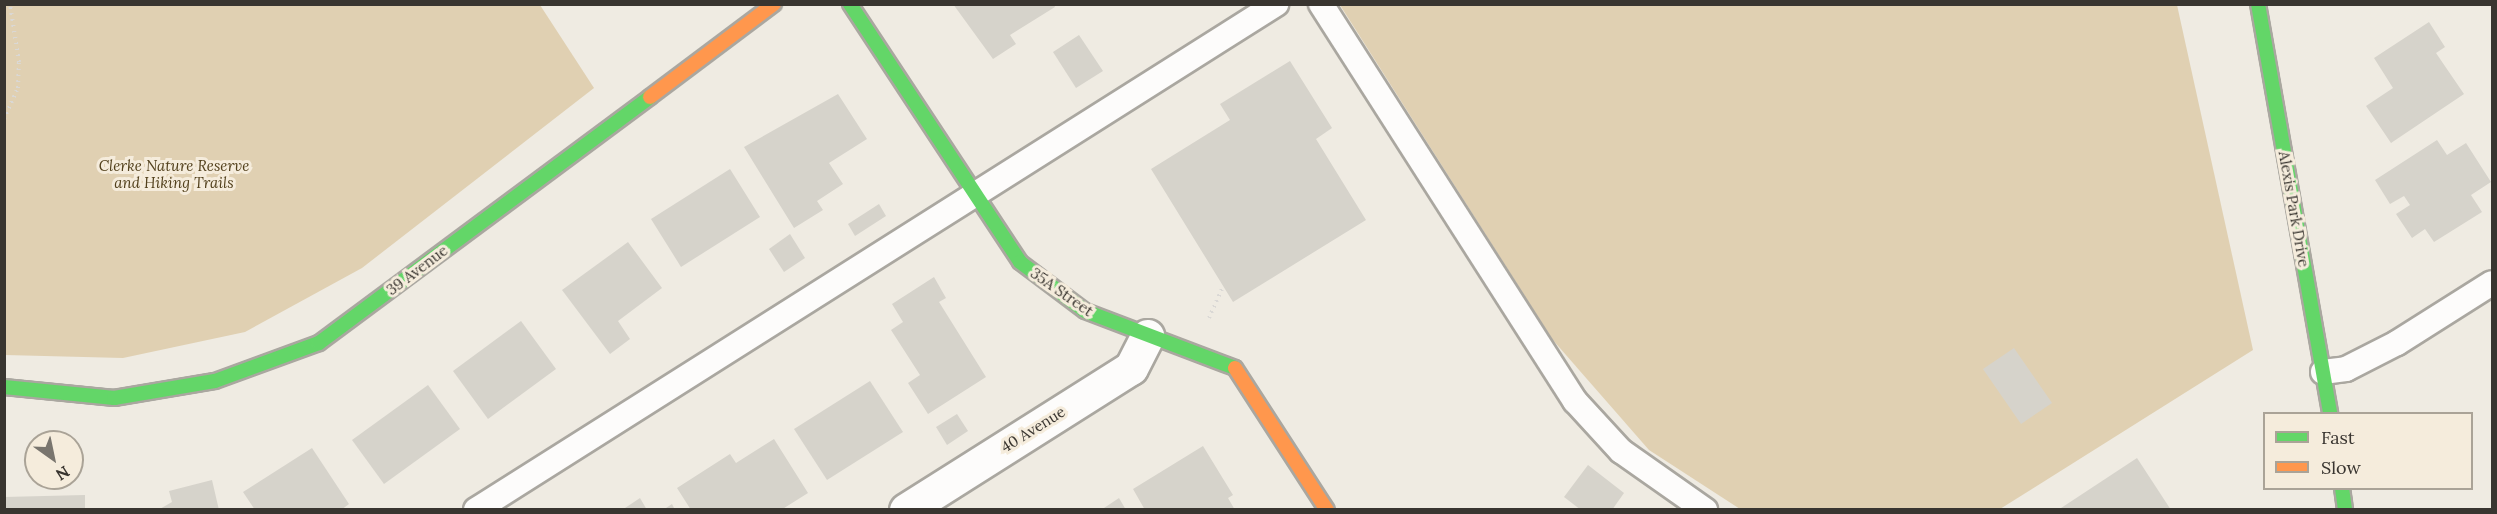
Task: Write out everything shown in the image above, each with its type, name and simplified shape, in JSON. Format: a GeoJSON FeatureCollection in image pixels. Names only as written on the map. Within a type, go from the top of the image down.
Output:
{"type":"FeatureCollection","features":[{"type":"Feature","properties":{"kind":"street","name":"39 Avenue"},"geometry":{"type":"LineString","coordinates":[[4,387],[114,398],[215,381],[319,343],[774,4]]}},
{"type":"Feature","properties":{"kind":"street","name":"35A Street"},"geometry":{"type":"LineString","coordinates":[[850,4],[972,196],[1020,262],[1084,311],[1147,336],[1233,365],[1327,510]]}},
{"type":"Feature","properties":{"kind":"street","name":"Alexis Park Drive"},"geometry":{"type":"LineString","coordinates":[[2258,4],[2330,412]]}},
{"type":"Feature","properties":{"kind":"street","name":"40 Avenue"},"geometry":{"type":"LineString","coordinates":[[906,510],[1131,368],[1147,336]]}},
{"type":"Feature","properties":{"kind":"street"},"geometry":{"type":"LineString","coordinates":[[2342,490],[2345,510]]}},
{"type":"Feature","properties":{"kind":"lane"},"geometry":{"type":"LineString","coordinates":[[476,510],[1276,4]]}},
{"type":"Feature","properties":{"kind":"lane"},"geometry":{"type":"LineString","coordinates":[[1321,4],[1575,401],[1621,451],[1705,510]]}},
{"type":"Feature","properties":{"kind":"lane"},"geometry":{"type":"LineString","coordinates":[[2323,372],[2346,369],[2397,343],[2493,283]]}},
{"type":"Feature","properties":{"kind":"path"},"geometry":{"type":"LineString","coordinates":[[4,119],[19,71],[10,4]]}},
{"type":"Feature","properties":{"kind":"path"},"geometry":{"type":"LineString","coordinates":[[1208,321],[1223,286]]}},
{"type":"Feature","properties":{"kind":"green space","name":"Clerke Nature Reserve and Hiking Trails"},"geometry":{"type":"Polygon","coordinates":[[[4,5],[540,5],[594,88],[362,268],[245,332],[123,358],[5,355],[4,5]]]}},
{"type":"Feature","properties":{"kind":"green space"},"geometry":{"type":"Polygon","coordinates":[[[1340,5],[2177,5],[2253,350],[2000,509],[1740,509],[1649,450],[1552,339],[1340,5]]]}},
{"type":"Feature","properties":{"kind":"building"},"geometry":{"type":"Polygon","coordinates":[[[953,4],[1054,4],[1055,7],[1010,35],[1016,44],[993,59],[953,4]]]}},
{"type":"Feature","properties":{"kind":"building"},"geometry":{"type":"Polygon","coordinates":[[[2429,22],[2445,47],[2436,53],[2464,94],[2391,143],[2366,106],[2393,88],[2374,58],[2429,22]]]}},
{"type":"Feature","properties":{"kind":"building"},"geometry":{"type":"Polygon","coordinates":[[[1079,35],[1103,71],[1076,88],[1053,52],[1079,35]]]}},
{"type":"Feature","properties":{"kind":"building"},"geometry":{"type":"Polygon","coordinates":[[[1290,61],[1332,128],[1316,139],[1366,220],[1233,302],[1151,169],[1230,120],[1220,104],[1290,61]]]}},
{"type":"Feature","properties":{"kind":"building"},"geometry":{"type":"Polygon","coordinates":[[[838,94],[867,139],[829,163],[843,184],[817,201],[823,210],[794,228],[744,147],[838,94]]]}},
{"type":"Feature","properties":{"kind":"building"},"geometry":{"type":"Polygon","coordinates":[[[2437,140],[2447,155],[2466,143],[2491,182],[2471,195],[2482,212],[2434,242],[2425,229],[2412,238],[2396,214],[2410,205],[2404,196],[2390,204],[2375,180],[2437,140]]]}},
{"type":"Feature","properties":{"kind":"building"},"geometry":{"type":"Polygon","coordinates":[[[730,169],[760,217],[681,267],[651,219],[730,169]]]}},
{"type":"Feature","properties":{"kind":"building"},"geometry":{"type":"Polygon","coordinates":[[[879,204],[886,216],[855,236],[848,224],[879,204]]]}},
{"type":"Feature","properties":{"kind":"building"},"geometry":{"type":"Polygon","coordinates":[[[790,234],[805,258],[784,272],[769,249],[790,234]]]}},
{"type":"Feature","properties":{"kind":"building"},"geometry":{"type":"Polygon","coordinates":[[[628,242],[662,288],[618,321],[630,339],[610,354],[562,290],[628,242]]]}},
{"type":"Feature","properties":{"kind":"building"},"geometry":{"type":"Polygon","coordinates":[[[934,277],[946,298],[939,302],[986,377],[928,414],[908,383],[920,375],[891,330],[903,322],[892,304],[934,277]]]}},
{"type":"Feature","properties":{"kind":"building"},"geometry":{"type":"Polygon","coordinates":[[[521,321],[556,369],[488,419],[453,371],[521,321]]]}},
{"type":"Feature","properties":{"kind":"building"},"geometry":{"type":"Polygon","coordinates":[[[2014,348],[2052,403],[2021,424],[1983,369],[2014,348]]]}},
{"type":"Feature","properties":{"kind":"building"},"geometry":{"type":"Polygon","coordinates":[[[870,381],[903,432],[827,480],[794,429],[870,381]]]}},
{"type":"Feature","properties":{"kind":"building"},"geometry":{"type":"Polygon","coordinates":[[[428,385],[460,429],[384,484],[352,440],[428,385]]]}},
{"type":"Feature","properties":{"kind":"building"},"geometry":{"type":"Polygon","coordinates":[[[957,414],[968,431],[947,445],[936,427],[957,414]]]}},
{"type":"Feature","properties":{"kind":"building"},"geometry":{"type":"Polygon","coordinates":[[[774,439],[808,493],[781,510],[691,510],[677,488],[730,454],[736,463],[774,439]]]}},
{"type":"Feature","properties":{"kind":"building"},"geometry":{"type":"Polygon","coordinates":[[[1203,446],[1233,495],[1228,498],[1235,510],[1145,510],[1133,489],[1203,446]]]}},
{"type":"Feature","properties":{"kind":"building"},"geometry":{"type":"Polygon","coordinates":[[[312,448],[349,504],[341,510],[255,510],[243,492],[312,448]]]}},
{"type":"Feature","properties":{"kind":"building"},"geometry":{"type":"Polygon","coordinates":[[[2137,458],[2171,510],[2058,510],[2137,458]]]}},
{"type":"Feature","properties":{"kind":"building"},"geometry":{"type":"Polygon","coordinates":[[[1588,465],[1624,493],[1612,510],[1581,510],[1564,497],[1588,465]]]}},
{"type":"Feature","properties":{"kind":"building"},"geometry":{"type":"Polygon","coordinates":[[[212,480],[219,510],[158,510],[172,502],[169,491],[212,480]]]}},
{"type":"Feature","properties":{"kind":"building"},"geometry":{"type":"Polygon","coordinates":[[[85,495],[85,510],[4,510],[4,497],[85,495]]]}},
{"type":"Feature","properties":{"kind":"building"},"geometry":{"type":"Polygon","coordinates":[[[640,498],[647,510],[622,510],[640,498]]]}},
{"type":"Feature","properties":{"kind":"building"},"geometry":{"type":"Polygon","coordinates":[[[1119,498],[1126,510],[1101,510],[1119,498]]]}},
{"type":"Feature","properties":{"kind":"building"},"geometry":{"type":"Polygon","coordinates":[[[672,504],[675,510],[663,510],[672,504]]]}},
{"type":"Feature","properties":{"kind":"traffic: fast"},"geometry":{"type":"LineString","coordinates":[[850,4],[1020,262],[1085,311],[1235,368]]}},
{"type":"Feature","properties":{"kind":"traffic: fast"},"geometry":{"type":"LineString","coordinates":[[2258,4],[2330,412]]}},
{"type":"Feature","properties":{"kind":"traffic: fast"},"geometry":{"type":"LineString","coordinates":[[4,387],[114,398],[215,381],[319,343],[650,97]]}},
{"type":"Feature","properties":{"kind":"traffic: fast"},"geometry":{"type":"LineString","coordinates":[[2342,490],[2345,510]]}},
{"type":"Feature","properties":{"kind":"traffic: slow"},"geometry":{"type":"LineString","coordinates":[[650,97],[774,4]]}},
{"type":"Feature","properties":{"kind":"traffic: slow"},"geometry":{"type":"LineString","coordinates":[[1235,368],[1327,510]]}}]}
